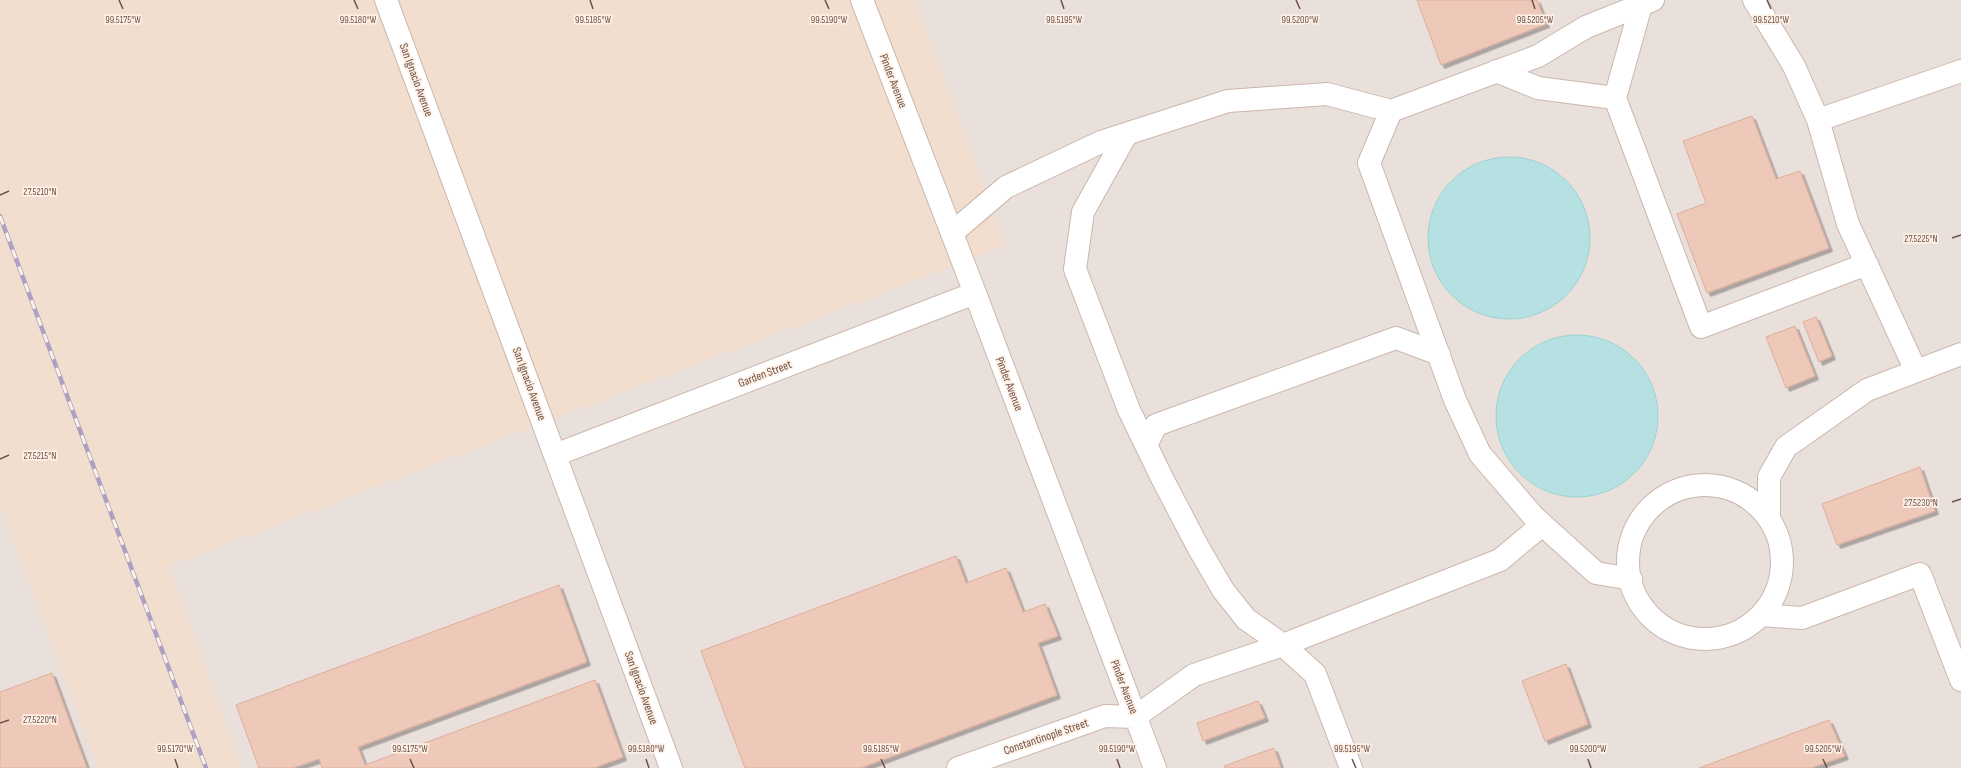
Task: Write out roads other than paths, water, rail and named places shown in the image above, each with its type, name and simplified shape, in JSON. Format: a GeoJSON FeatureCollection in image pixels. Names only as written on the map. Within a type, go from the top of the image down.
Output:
{"type":"FeatureCollection","features":[{"type":"Feature","properties":{"kind":"street","name":"San Ignacio Avenue"},"geometry":{"type":"LineString","coordinates":[[386,0],[671,768]]}},
{"type":"Feature","properties":{"kind":"street","name":"Pinder Avenue"},"geometry":{"type":"LineString","coordinates":[[862,0],[1155,768]]}},
{"type":"Feature","properties":{"kind":"street"},"geometry":{"type":"LineString","coordinates":[[1754,0],[1794,66],[1818,120],[1848,224],[1916,371]]}},
{"type":"Feature","properties":{"kind":"street"},"geometry":{"type":"LineString","coordinates":[[952,234],[1006,186],[1101,142],[1228,101],[1327,94],[1391,111],[1538,56],[1586,27],[1647,2]]}},
{"type":"Feature","properties":{"kind":"street"},"geometry":{"type":"LineString","coordinates":[[1647,2],[1615,98],[1702,327],[1867,264]]}},
{"type":"Feature","properties":{"kind":"street"},"geometry":{"type":"LineString","coordinates":[[1496,71],[1538,88],[1615,98]]}},
{"type":"Feature","properties":{"kind":"street"},"geometry":{"type":"LineString","coordinates":[[1818,120],[1961,71]]}},
{"type":"Feature","properties":{"kind":"street"},"geometry":{"type":"LineString","coordinates":[[1391,111],[1369,163],[1455,400],[1480,454],[1542,525],[1596,573],[1631,579]]}},
{"type":"Feature","properties":{"kind":"street"},"geometry":{"type":"LineString","coordinates":[[1126,135],[1083,212],[1075,269],[1129,410],[1198,547],[1223,590],[1246,619],[1283,645],[1315,674],[1351,768]]}},
{"type":"Feature","properties":{"kind":"street","name":"Garden Street"},"geometry":{"type":"LineString","coordinates":[[555,455],[975,293]]}},
{"type":"Feature","properties":{"kind":"street"},"geometry":{"type":"LineString","coordinates":[[1146,445],[1156,425],[1396,338],[1439,354]]}},
{"type":"Feature","properties":{"kind":"street"},"geometry":{"type":"LineString","coordinates":[[1769,518],[1769,477],[1786,447],[1867,390],[1961,354]]}},
{"type":"Feature","properties":{"kind":"street"},"geometry":{"type":"LineString","coordinates":[[1701,485],[1728,488],[1751,500],[1769,518],[1780,542],[1783,568],[1776,593],[1761,615],[1740,631],[1717,638],[1692,638],[1669,630],[1649,615],[1635,594],[1628,570],[1630,546],[1639,523],[1654,504],[1676,491],[1701,485]]}},
{"type":"Feature","properties":{"kind":"street"},"geometry":{"type":"LineString","coordinates":[[1135,717],[1194,675],[1283,645],[1500,560],[1542,525]]}},
{"type":"Feature","properties":{"kind":"street"},"geometry":{"type":"LineString","coordinates":[[1761,615],[1802,618],[1920,574],[1961,680]]}},
{"type":"Feature","properties":{"kind":"street","name":"Constantinople Street"},"geometry":{"type":"LineString","coordinates":[[958,768],[1105,716],[1135,717]]}},
{"type":"Feature","properties":{"kind":"water"},"geometry":{"type":"Polygon","coordinates":[[[1501,157],[1517,157],[1533,160],[1547,166],[1567,180],[1577,193],[1587,214],[1590,238],[1587,262],[1577,283],[1567,296],[1554,306],[1533,316],[1517,319],[1501,319],[1485,316],[1471,310],[1457,301],[1446,290],[1437,276],[1431,262],[1428,246],[1428,230],[1431,214],[1437,200],[1446,186],[1457,175],[1471,166],[1485,160],[1501,157]]]}},
{"type":"Feature","properties":{"kind":"water"},"geometry":{"type":"Polygon","coordinates":[[[1569,335],[1585,335],[1601,338],[1615,344],[1635,358],[1645,371],[1655,392],[1658,416],[1655,440],[1645,461],[1635,474],[1622,484],[1601,494],[1585,497],[1569,497],[1553,494],[1539,488],[1525,479],[1514,468],[1505,454],[1499,440],[1496,424],[1496,408],[1499,392],[1505,378],[1514,364],[1525,353],[1539,344],[1553,338],[1569,335]]]}},
{"type":"Feature","properties":{"kind":"railway"},"geometry":{"type":"LineString","coordinates":[[0,216],[206,768]]}}]}
